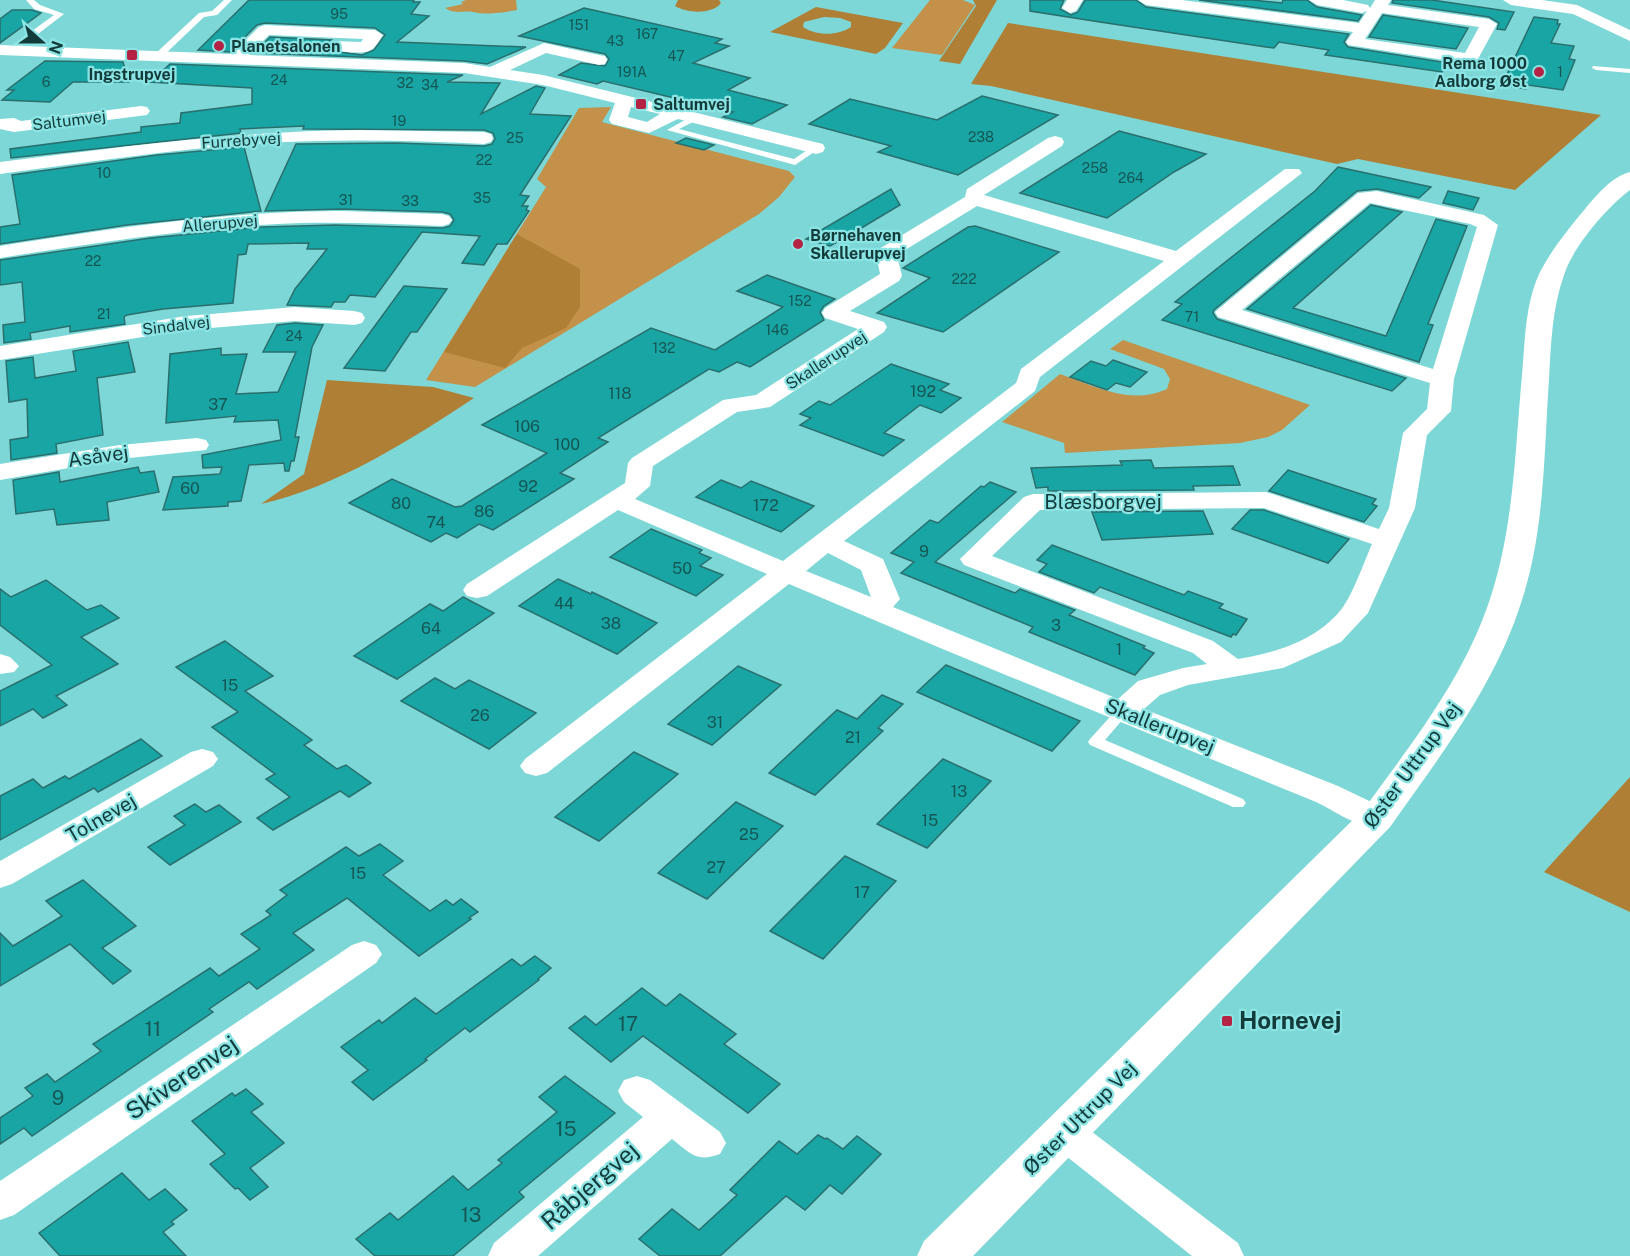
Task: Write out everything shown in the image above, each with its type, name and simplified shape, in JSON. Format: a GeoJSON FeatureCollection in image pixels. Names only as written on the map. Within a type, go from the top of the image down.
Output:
{"type":"FeatureCollection","features":[{"type":"Feature","properties":{"kind":"street"},"geometry":{"type":"LineString","coordinates":[[1146,0],[1364,28]]}},
{"type":"Feature","properties":{"kind":"street"},"geometry":{"type":"LineString","coordinates":[[1317,0],[1379,6],[1489,24],[1470,59],[1354,42],[1379,6]]}},
{"type":"Feature","properties":{"kind":"street"},"geometry":{"type":"LineString","coordinates":[[1511,0],[1577,10],[1630,36]]}},
{"type":"Feature","properties":{"kind":"street"},"geometry":{"type":"LineString","coordinates":[[1185,24],[1201,7]]}},
{"type":"Feature","properties":{"kind":"street"},"geometry":{"type":"LineString","coordinates":[[1285,31],[1296,18]]}},
{"type":"Feature","properties":{"kind":"street"},"geometry":{"type":"LineString","coordinates":[[236,58],[265,30],[375,35],[365,47],[250,45]]}},
{"type":"Feature","properties":{"kind":"street"},"geometry":{"type":"LineString","coordinates":[[5,51],[427,65],[492,72],[543,80],[625,100],[618,120],[649,128],[675,113],[816,148]]}},
{"type":"Feature","properties":{"kind":"street"},"geometry":{"type":"LineString","coordinates":[[492,72],[519,59]]}},
{"type":"Feature","properties":{"kind":"street","name":"Saltumvej"},"geometry":{"type":"LineString","coordinates":[[0,124],[14,123],[14,127],[141,111]]}},
{"type":"Feature","properties":{"kind":"street","name":"Furrebyvej"},"geometry":{"type":"LineString","coordinates":[[0,168],[143,149],[283,137],[396,135],[484,138]]}},
{"type":"Feature","properties":{"kind":"street","name":"Skallerupvej"},"geometry":{"type":"LineString","coordinates":[[477,590],[637,486],[640,464],[731,405],[762,402],[876,327],[833,313],[891,276],[886,254],[975,199],[974,193],[1055,142]]}},
{"type":"Feature","properties":{"kind":"street"},"geometry":{"type":"LineString","coordinates":[[536,766],[1027,386],[1029,374],[1292,173]]}},
{"type":"Feature","properties":{"kind":"street","name":"Øster Uttrup Vej"},"geometry":{"type":"LineString","coordinates":[[941,1256],[1065,1134],[1377,818],[1434,739],[1477,671],[1506,600],[1522,538],[1541,312],[1552,273],[1574,237],[1608,196],[1630,179]]}},
{"type":"Feature","properties":{"kind":"street"},"geometry":{"type":"LineString","coordinates":[[1123,711],[1149,688],[1183,676],[1273,662],[1301,651],[1331,636],[1354,613],[1402,508],[1415,433],[1439,411],[1442,379],[1488,228],[1484,221],[1477,219],[1377,197],[1365,197],[1226,312],[1442,379]]}},
{"type":"Feature","properties":{"kind":"street"},"geometry":{"type":"LineString","coordinates":[[975,199],[1180,259]]}},
{"type":"Feature","properties":{"kind":"street","name":"Allerupvej"},"geometry":{"type":"LineString","coordinates":[[0,252],[180,225],[284,218],[364,217],[442,221]]}},
{"type":"Feature","properties":{"kind":"street","name":"Sindalvej"},"geometry":{"type":"LineString","coordinates":[[0,353],[186,323],[295,315],[354,318]]}},
{"type":"Feature","properties":{"kind":"street","name":"Asåvej"},"geometry":{"type":"LineString","coordinates":[[0,472],[120,452],[197,445]]}},
{"type":"Feature","properties":{"kind":"street","name":"Skallerupvej"},"geometry":{"type":"LineString","coordinates":[[616,500],[783,573],[1327,794],[1377,818]]}},
{"type":"Feature","properties":{"kind":"street","name":"Blæsborgvej"},"geometry":{"type":"LineString","coordinates":[[1233,669],[1203,647],[974,559],[1033,502],[1266,500],[1388,541]]}},
{"type":"Feature","properties":{"kind":"street"},"geometry":{"type":"LineString","coordinates":[[824,541],[873,565],[886,599],[874,610]]}},
{"type":"Feature","properties":{"kind":"street","name":"Tolnevej"},"geometry":{"type":"LineString","coordinates":[[0,876],[202,759]]}},
{"type":"Feature","properties":{"kind":"street","name":"Skiverenvej"},"geometry":{"type":"LineString","coordinates":[[0,1203],[364,954]]}},
{"type":"Feature","properties":{"kind":"street"},"geometry":{"type":"LineString","coordinates":[[637,1090],[706,1143]]}},
{"type":"Feature","properties":{"kind":"street","name":"Råbjergvej"},"geometry":{"type":"LineString","coordinates":[[509,1256],[671,1116]]}},
{"type":"Feature","properties":{"kind":"street"},"geometry":{"type":"LineString","coordinates":[[1065,1134],[1223,1256]]}},
{"type":"Feature","properties":{"kind":"lane"},"geometry":{"type":"LineString","coordinates":[[5,51],[60,14],[37,7],[30,0]]}},
{"type":"Feature","properties":{"kind":"lane"},"geometry":{"type":"LineString","coordinates":[[158,56],[202,15],[214,13],[228,0]]}},
{"type":"Feature","properties":{"kind":"lane"},"geometry":{"type":"LineString","coordinates":[[1596,68],[1630,71]]}},
{"type":"Feature","properties":{"kind":"lane"},"geometry":{"type":"LineString","coordinates":[[694,118],[671,130],[795,162],[816,148]]}},
{"type":"Feature","properties":{"kind":"lane"},"geometry":{"type":"LineString","coordinates":[[1123,711],[1095,742],[1238,803]]}},
{"type":"Feature","properties":{"kind":"shaded area"},"geometry":{"type":"Polygon","coordinates":[[[466,0],[516,0],[517,10],[484,13],[456,12],[445,8],[463,4],[461,2],[466,0]]]}},
{"type":"Feature","properties":{"kind":"shaded area"},"geometry":{"type":"Polygon","coordinates":[[[678,0],[719,0],[721,3],[712,10],[692,11],[675,6],[678,0]]]}},
{"type":"Feature","properties":{"kind":"shaded area"},"geometry":{"type":"Polygon","coordinates":[[[930,0],[963,0],[975,5],[942,55],[892,48],[930,0]]]}},
{"type":"Feature","properties":{"kind":"shaded area"},"geometry":{"type":"Polygon","coordinates":[[[973,0],[997,0],[960,64],[939,61],[976,6],[973,0]]]}},
{"type":"Feature","properties":{"kind":"shaded area"},"geometry":{"type":"Polygon","coordinates":[[[816,7],[903,23],[885,48],[876,54],[770,32],[816,7]],[[824,17],[804,22],[803,27],[827,34],[851,27],[851,22],[840,18],[824,17]]]}},
{"type":"Feature","properties":{"kind":"shaded area"},"geometry":{"type":"Polygon","coordinates":[[[1008,23],[1601,115],[1515,190],[1358,159],[1337,164],[991,86],[971,84],[1008,23]]]}},
{"type":"Feature","properties":{"kind":"shaded area"},"geometry":{"type":"Polygon","coordinates":[[[611,107],[602,122],[789,171],[795,177],[779,197],[759,214],[475,387],[426,380],[546,187],[537,179],[579,108],[611,107]]]}},
{"type":"Feature","properties":{"kind":"shaded area"},"geometry":{"type":"Polygon","coordinates":[[[517,234],[580,269],[580,307],[566,328],[522,348],[505,368],[444,352],[517,234]]]}},
{"type":"Feature","properties":{"kind":"shaded area"},"geometry":{"type":"Polygon","coordinates":[[[1123,340],[1310,405],[1282,430],[1268,437],[1240,443],[1065,453],[1064,443],[1002,422],[1060,374],[1100,389],[1127,395],[1154,394],[1167,389],[1170,379],[1164,369],[1110,349],[1123,340]]]}},
{"type":"Feature","properties":{"kind":"shaded area"},"geometry":{"type":"Polygon","coordinates":[[[327,380],[433,387],[474,398],[399,446],[345,474],[289,496],[261,504],[304,474],[327,380]]]}},
{"type":"Feature","properties":{"kind":"shaded area"},"geometry":{"type":"Polygon","coordinates":[[[1630,777],[1630,912],[1544,872],[1630,777]]]}},
{"type":"Feature","properties":{"kind":"building"},"geometry":{"type":"Polygon","coordinates":[[[249,0],[414,0],[413,2],[420,2],[411,14],[429,16],[397,42],[526,47],[487,64],[464,61],[254,53],[270,37],[331,40],[323,45],[327,50],[362,55],[374,50],[385,35],[375,28],[265,23],[257,25],[230,52],[198,50],[249,0]]]}},
{"type":"Feature","properties":{"kind":"building"},"geometry":{"type":"Polygon","coordinates":[[[1030,0],[1064,0],[1060,9],[1071,15],[1078,12],[1085,0],[1136,0],[1146,7],[1349,34],[1344,42],[1348,47],[1448,63],[1442,72],[1325,55],[1329,50],[1279,42],[1274,48],[1100,22],[1030,11],[1030,0]]]}},
{"type":"Feature","properties":{"kind":"building"},"geometry":{"type":"Polygon","coordinates":[[[1199,0],[1252,0],[1282,3],[1283,0],[1307,0],[1317,7],[1362,15],[1358,21],[1199,0]]]}},
{"type":"Feature","properties":{"kind":"building"},"geometry":{"type":"Polygon","coordinates":[[[1393,0],[1432,0],[1514,12],[1505,30],[1497,29],[1499,23],[1489,17],[1392,3],[1393,0]]]}},
{"type":"Feature","properties":{"kind":"building"},"geometry":{"type":"Polygon","coordinates":[[[584,8],[722,39],[715,43],[729,46],[693,63],[750,78],[728,90],[787,105],[752,124],[723,117],[733,112],[603,81],[597,84],[559,75],[581,63],[605,66],[609,59],[605,54],[519,36],[584,8]]]}},
{"type":"Feature","properties":{"kind":"building"},"geometry":{"type":"Polygon","coordinates":[[[12,10],[32,10],[41,13],[0,43],[0,19],[12,10]]]}},
{"type":"Feature","properties":{"kind":"building"},"geometry":{"type":"Polygon","coordinates":[[[1383,15],[1468,28],[1456,49],[1369,37],[1383,15]]]}},
{"type":"Feature","properties":{"kind":"building"},"geometry":{"type":"Polygon","coordinates":[[[1534,17],[1558,20],[1557,24],[1560,24],[1551,43],[1574,46],[1569,59],[1575,60],[1563,90],[1528,85],[1526,89],[1502,85],[1534,17]]]}},
{"type":"Feature","properties":{"kind":"building"},"geometry":{"type":"Polygon","coordinates":[[[45,61],[123,62],[129,82],[73,82],[50,102],[2,100],[14,90],[7,90],[45,61]]]}},
{"type":"Feature","properties":{"kind":"building"},"geometry":{"type":"Polygon","coordinates":[[[170,64],[463,75],[447,82],[500,83],[481,114],[536,86],[545,88],[530,114],[571,116],[520,195],[529,196],[522,206],[528,206],[526,210],[529,211],[507,244],[497,244],[484,265],[462,263],[480,236],[422,232],[375,297],[350,295],[345,302],[334,302],[331,307],[287,305],[295,289],[327,249],[307,249],[309,243],[248,244],[246,254],[238,255],[233,303],[163,309],[127,315],[124,317],[125,324],[70,332],[70,326],[30,333],[31,339],[4,343],[3,325],[25,322],[22,282],[0,285],[0,260],[150,238],[262,227],[335,225],[443,228],[450,226],[454,220],[450,214],[442,212],[342,209],[265,211],[296,144],[396,143],[484,146],[492,144],[495,139],[493,133],[484,130],[303,129],[304,126],[240,129],[241,133],[11,158],[10,149],[141,132],[141,127],[180,123],[181,113],[252,104],[252,88],[150,82],[170,64]]]}},
{"type":"Feature","properties":{"kind":"building"},"geometry":{"type":"Polygon","coordinates":[[[982,96],[1058,115],[958,175],[878,152],[891,146],[809,124],[850,99],[937,120],[982,96]]]}},
{"type":"Feature","properties":{"kind":"building"},"geometry":{"type":"Polygon","coordinates":[[[1119,131],[1206,154],[1174,172],[1107,218],[1020,193],[1119,131]]]}},
{"type":"Feature","properties":{"kind":"building"},"geometry":{"type":"Polygon","coordinates":[[[686,138],[714,145],[704,150],[676,143],[686,138]]]}},
{"type":"Feature","properties":{"kind":"building"},"geometry":{"type":"Polygon","coordinates":[[[244,147],[261,211],[127,225],[0,244],[0,227],[20,224],[12,175],[157,155],[244,147]]]}},
{"type":"Feature","properties":{"kind":"building"},"geometry":{"type":"Polygon","coordinates":[[[1338,167],[1431,187],[1419,198],[1377,189],[1357,191],[1213,313],[1217,319],[1406,378],[1392,391],[1162,320],[1182,304],[1175,302],[1315,191],[1338,167]]]}},
{"type":"Feature","properties":{"kind":"building"},"geometry":{"type":"Polygon","coordinates":[[[891,189],[900,205],[848,236],[830,246],[806,239],[891,189]]]}},
{"type":"Feature","properties":{"kind":"building"},"geometry":{"type":"Polygon","coordinates":[[[1448,191],[1479,198],[1473,210],[1443,203],[1448,191]]]}},
{"type":"Feature","properties":{"kind":"building"},"geometry":{"type":"Polygon","coordinates":[[[1371,205],[1402,212],[1293,308],[1386,336],[1436,219],[1467,226],[1428,324],[1433,325],[1419,362],[1247,309],[1371,205]]]}},
{"type":"Feature","properties":{"kind":"building"},"geometry":{"type":"Polygon","coordinates":[[[975,226],[1059,252],[943,332],[877,313],[930,278],[903,268],[968,227],[975,226]]]}},
{"type":"Feature","properties":{"kind":"building"},"geometry":{"type":"Polygon","coordinates":[[[767,275],[835,299],[824,306],[820,312],[824,320],[750,367],[737,362],[719,372],[709,369],[598,438],[608,442],[560,473],[574,479],[493,530],[479,524],[457,538],[446,533],[431,542],[349,503],[392,479],[455,507],[462,506],[547,453],[482,425],[651,328],[715,350],[783,307],[737,291],[767,275]]]}},
{"type":"Feature","properties":{"kind":"building"},"geometry":{"type":"Polygon","coordinates":[[[404,286],[447,289],[417,332],[411,332],[385,371],[344,368],[404,286]]]}},
{"type":"Feature","properties":{"kind":"building"},"geometry":{"type":"Polygon","coordinates":[[[295,323],[323,325],[312,347],[295,437],[299,437],[294,461],[291,461],[289,471],[285,471],[284,463],[249,465],[241,501],[228,502],[228,506],[163,510],[173,477],[220,474],[222,467],[203,468],[202,455],[281,440],[278,420],[234,422],[236,416],[166,423],[170,354],[221,348],[221,355],[247,354],[236,394],[278,392],[296,352],[263,352],[277,325],[295,323]]]}},
{"type":"Feature","properties":{"kind":"building"},"geometry":{"type":"Polygon","coordinates":[[[128,342],[135,372],[97,378],[103,435],[56,444],[57,453],[11,460],[10,440],[28,437],[27,399],[9,402],[6,361],[33,357],[35,378],[76,371],[73,351],[128,342]]]}},
{"type":"Feature","properties":{"kind":"building"},"geometry":{"type":"Polygon","coordinates":[[[1113,360],[1147,372],[1130,387],[1116,383],[1107,390],[1070,377],[1091,361],[1106,366],[1113,360]]]}},
{"type":"Feature","properties":{"kind":"building"},"geometry":{"type":"Polygon","coordinates":[[[891,364],[949,384],[940,390],[961,398],[941,413],[920,405],[884,433],[904,440],[883,456],[800,425],[811,418],[800,414],[819,401],[830,405],[891,364]]]}},
{"type":"Feature","properties":{"kind":"building"},"geometry":{"type":"Polygon","coordinates":[[[1151,460],[1154,468],[1233,466],[1240,485],[1193,486],[1194,490],[1048,491],[1048,487],[1036,488],[1031,468],[1122,465],[1120,461],[1151,460]]]}},
{"type":"Feature","properties":{"kind":"building"},"geometry":{"type":"Polygon","coordinates":[[[138,467],[140,473],[154,471],[159,492],[107,502],[109,520],[57,525],[54,509],[16,514],[13,480],[59,472],[60,482],[138,467]]]}},
{"type":"Feature","properties":{"kind":"building"},"geometry":{"type":"Polygon","coordinates":[[[1288,470],[1376,499],[1372,504],[1377,506],[1364,522],[1269,491],[1288,470]]]}},
{"type":"Feature","properties":{"kind":"building"},"geometry":{"type":"Polygon","coordinates":[[[721,480],[741,488],[751,481],[814,506],[781,532],[696,497],[721,480]]]}},
{"type":"Feature","properties":{"kind":"building"},"geometry":{"type":"Polygon","coordinates":[[[990,482],[1016,492],[935,562],[1015,593],[1020,589],[1075,610],[1069,615],[1145,646],[1143,648],[1154,653],[1135,675],[1029,632],[1033,627],[901,573],[914,562],[891,553],[930,520],[938,523],[981,486],[984,487],[990,482]]]}},
{"type":"Feature","properties":{"kind":"building"},"geometry":{"type":"Polygon","coordinates":[[[1250,510],[1264,510],[1349,539],[1328,563],[1232,529],[1250,510]]]}},
{"type":"Feature","properties":{"kind":"building"},"geometry":{"type":"Polygon","coordinates":[[[1203,511],[1213,534],[1102,540],[1092,512],[1203,511]]]}},
{"type":"Feature","properties":{"kind":"building"},"geometry":{"type":"Polygon","coordinates":[[[651,529],[702,550],[699,553],[711,558],[700,566],[723,575],[696,596],[610,557],[651,529]]]}},
{"type":"Feature","properties":{"kind":"building"},"geometry":{"type":"Polygon","coordinates":[[[1052,545],[1184,595],[1188,591],[1223,604],[1219,608],[1247,619],[1236,635],[1233,634],[1231,637],[1100,587],[1094,593],[1039,572],[1047,564],[1037,560],[1052,545]]]}},
{"type":"Feature","properties":{"kind":"building"},"geometry":{"type":"Polygon","coordinates":[[[558,579],[591,594],[592,592],[657,623],[617,654],[519,606],[558,579]]]}},
{"type":"Feature","properties":{"kind":"building"},"geometry":{"type":"Polygon","coordinates":[[[46,580],[87,610],[101,605],[119,618],[81,637],[118,664],[56,696],[67,705],[43,718],[33,709],[0,726],[0,691],[52,665],[0,625],[0,589],[11,597],[46,580]]]}},
{"type":"Feature","properties":{"kind":"building"},"geometry":{"type":"Polygon","coordinates":[[[463,597],[494,613],[397,679],[354,656],[430,604],[443,611],[463,597]]]}},
{"type":"Feature","properties":{"kind":"building"},"geometry":{"type":"Polygon","coordinates":[[[225,641],[273,676],[245,691],[312,740],[304,745],[337,769],[346,765],[371,783],[349,797],[340,791],[273,830],[257,818],[290,797],[266,779],[275,774],[212,727],[238,712],[176,667],[225,641]]]}},
{"type":"Feature","properties":{"kind":"building"},"geometry":{"type":"Polygon","coordinates":[[[946,665],[1080,721],[1052,751],[917,692],[946,665]]]}},
{"type":"Feature","properties":{"kind":"building"},"geometry":{"type":"Polygon","coordinates":[[[738,666],[781,685],[712,745],[668,724],[738,666]]]}},
{"type":"Feature","properties":{"kind":"building"},"geometry":{"type":"Polygon","coordinates":[[[435,678],[455,689],[469,680],[536,713],[489,749],[401,701],[435,678]]]}},
{"type":"Feature","properties":{"kind":"building"},"geometry":{"type":"Polygon","coordinates":[[[882,695],[903,704],[878,728],[883,731],[815,795],[769,773],[837,710],[857,719],[882,695]]]}},
{"type":"Feature","properties":{"kind":"building"},"geometry":{"type":"Polygon","coordinates":[[[141,739],[162,756],[98,792],[94,788],[0,840],[0,796],[33,779],[43,788],[65,776],[69,779],[141,739]]]}},
{"type":"Feature","properties":{"kind":"building"},"geometry":{"type":"Polygon","coordinates":[[[634,752],[678,774],[599,841],[555,817],[634,752]]]}},
{"type":"Feature","properties":{"kind":"building"},"geometry":{"type":"Polygon","coordinates":[[[943,759],[991,781],[927,848],[877,824],[943,759]]]}},
{"type":"Feature","properties":{"kind":"building"},"geometry":{"type":"Polygon","coordinates":[[[736,802],[783,826],[707,899],[658,873],[736,802]]]}},
{"type":"Feature","properties":{"kind":"building"},"geometry":{"type":"Polygon","coordinates":[[[195,804],[206,812],[219,805],[241,822],[170,865],[148,847],[185,825],[174,816],[195,804]]]}},
{"type":"Feature","properties":{"kind":"building"},"geometry":{"type":"Polygon","coordinates":[[[380,844],[403,861],[383,875],[430,911],[446,900],[453,905],[461,899],[478,912],[419,956],[347,898],[293,933],[314,950],[257,989],[249,982],[209,1009],[213,1012],[32,1136],[24,1128],[0,1144],[0,1118],[33,1096],[25,1088],[47,1074],[55,1082],[101,1051],[93,1044],[210,968],[219,976],[260,949],[241,934],[271,915],[266,911],[287,895],[280,890],[346,847],[359,856],[380,844]]]}},
{"type":"Feature","properties":{"kind":"building"},"geometry":{"type":"Polygon","coordinates":[[[845,856],[896,881],[823,959],[770,931],[845,856]]]}},
{"type":"Feature","properties":{"kind":"building"},"geometry":{"type":"Polygon","coordinates":[[[83,880],[136,926],[102,948],[131,971],[113,984],[70,944],[0,986],[0,933],[13,946],[62,916],[46,901],[83,880]]]}},
{"type":"Feature","properties":{"kind":"building"},"geometry":{"type":"Polygon","coordinates":[[[535,956],[551,968],[539,980],[470,1032],[465,1028],[373,1100],[352,1082],[368,1070],[341,1047],[379,1020],[382,1023],[415,998],[436,1014],[512,959],[521,966],[535,956]]]}},
{"type":"Feature","properties":{"kind":"building"},"geometry":{"type":"Polygon","coordinates":[[[642,988],[666,1006],[680,994],[736,1034],[724,1044],[780,1084],[748,1113],[643,1036],[611,1062],[569,1028],[585,1016],[596,1025],[642,988]]]}},
{"type":"Feature","properties":{"kind":"building"},"geometry":{"type":"Polygon","coordinates":[[[565,1076],[615,1113],[519,1192],[524,1197],[453,1256],[375,1256],[356,1239],[390,1213],[398,1220],[453,1176],[468,1190],[502,1163],[498,1160],[557,1112],[539,1097],[565,1076]]]}},
{"type":"Feature","properties":{"kind":"building"},"geometry":{"type":"Polygon","coordinates":[[[246,1089],[263,1104],[251,1112],[284,1143],[250,1168],[268,1187],[250,1200],[238,1188],[235,1189],[210,1164],[225,1154],[192,1121],[232,1093],[235,1096],[246,1089]]]}},
{"type":"Feature","properties":{"kind":"building"},"geometry":{"type":"Polygon","coordinates":[[[818,1135],[843,1149],[857,1136],[881,1154],[842,1194],[830,1185],[805,1210],[786,1196],[720,1256],[660,1256],[639,1239],[672,1209],[699,1230],[737,1195],[730,1190],[779,1141],[797,1154],[818,1135]]]}},
{"type":"Feature","properties":{"kind":"building"},"geometry":{"type":"Polygon","coordinates":[[[122,1173],[149,1200],[165,1189],[187,1210],[171,1222],[174,1224],[163,1232],[186,1256],[60,1256],[39,1233],[122,1173]]]}},
{"type":"Feature","properties":{"kind":"place","name":"Planetsalonen"},"geometry":{"type":"Point","coordinates":[219,46]}},
{"type":"Feature","properties":{"kind":"place","name":"Ingstrupvej"},"geometry":{"type":"Point","coordinates":[132,55]}},
{"type":"Feature","properties":{"kind":"place","name":"Rema 1000 Aalborg Øst"},"geometry":{"type":"Point","coordinates":[1539,72]}},
{"type":"Feature","properties":{"kind":"place","name":"Saltumvej"},"geometry":{"type":"Point","coordinates":[641,104]}},
{"type":"Feature","properties":{"kind":"place","name":"Børnehaven Skallerupvej"},"geometry":{"type":"Point","coordinates":[798,244]}},
{"type":"Feature","properties":{"kind":"place","name":"Hornevej"},"geometry":{"type":"Point","coordinates":[1227,1021]}}]}
